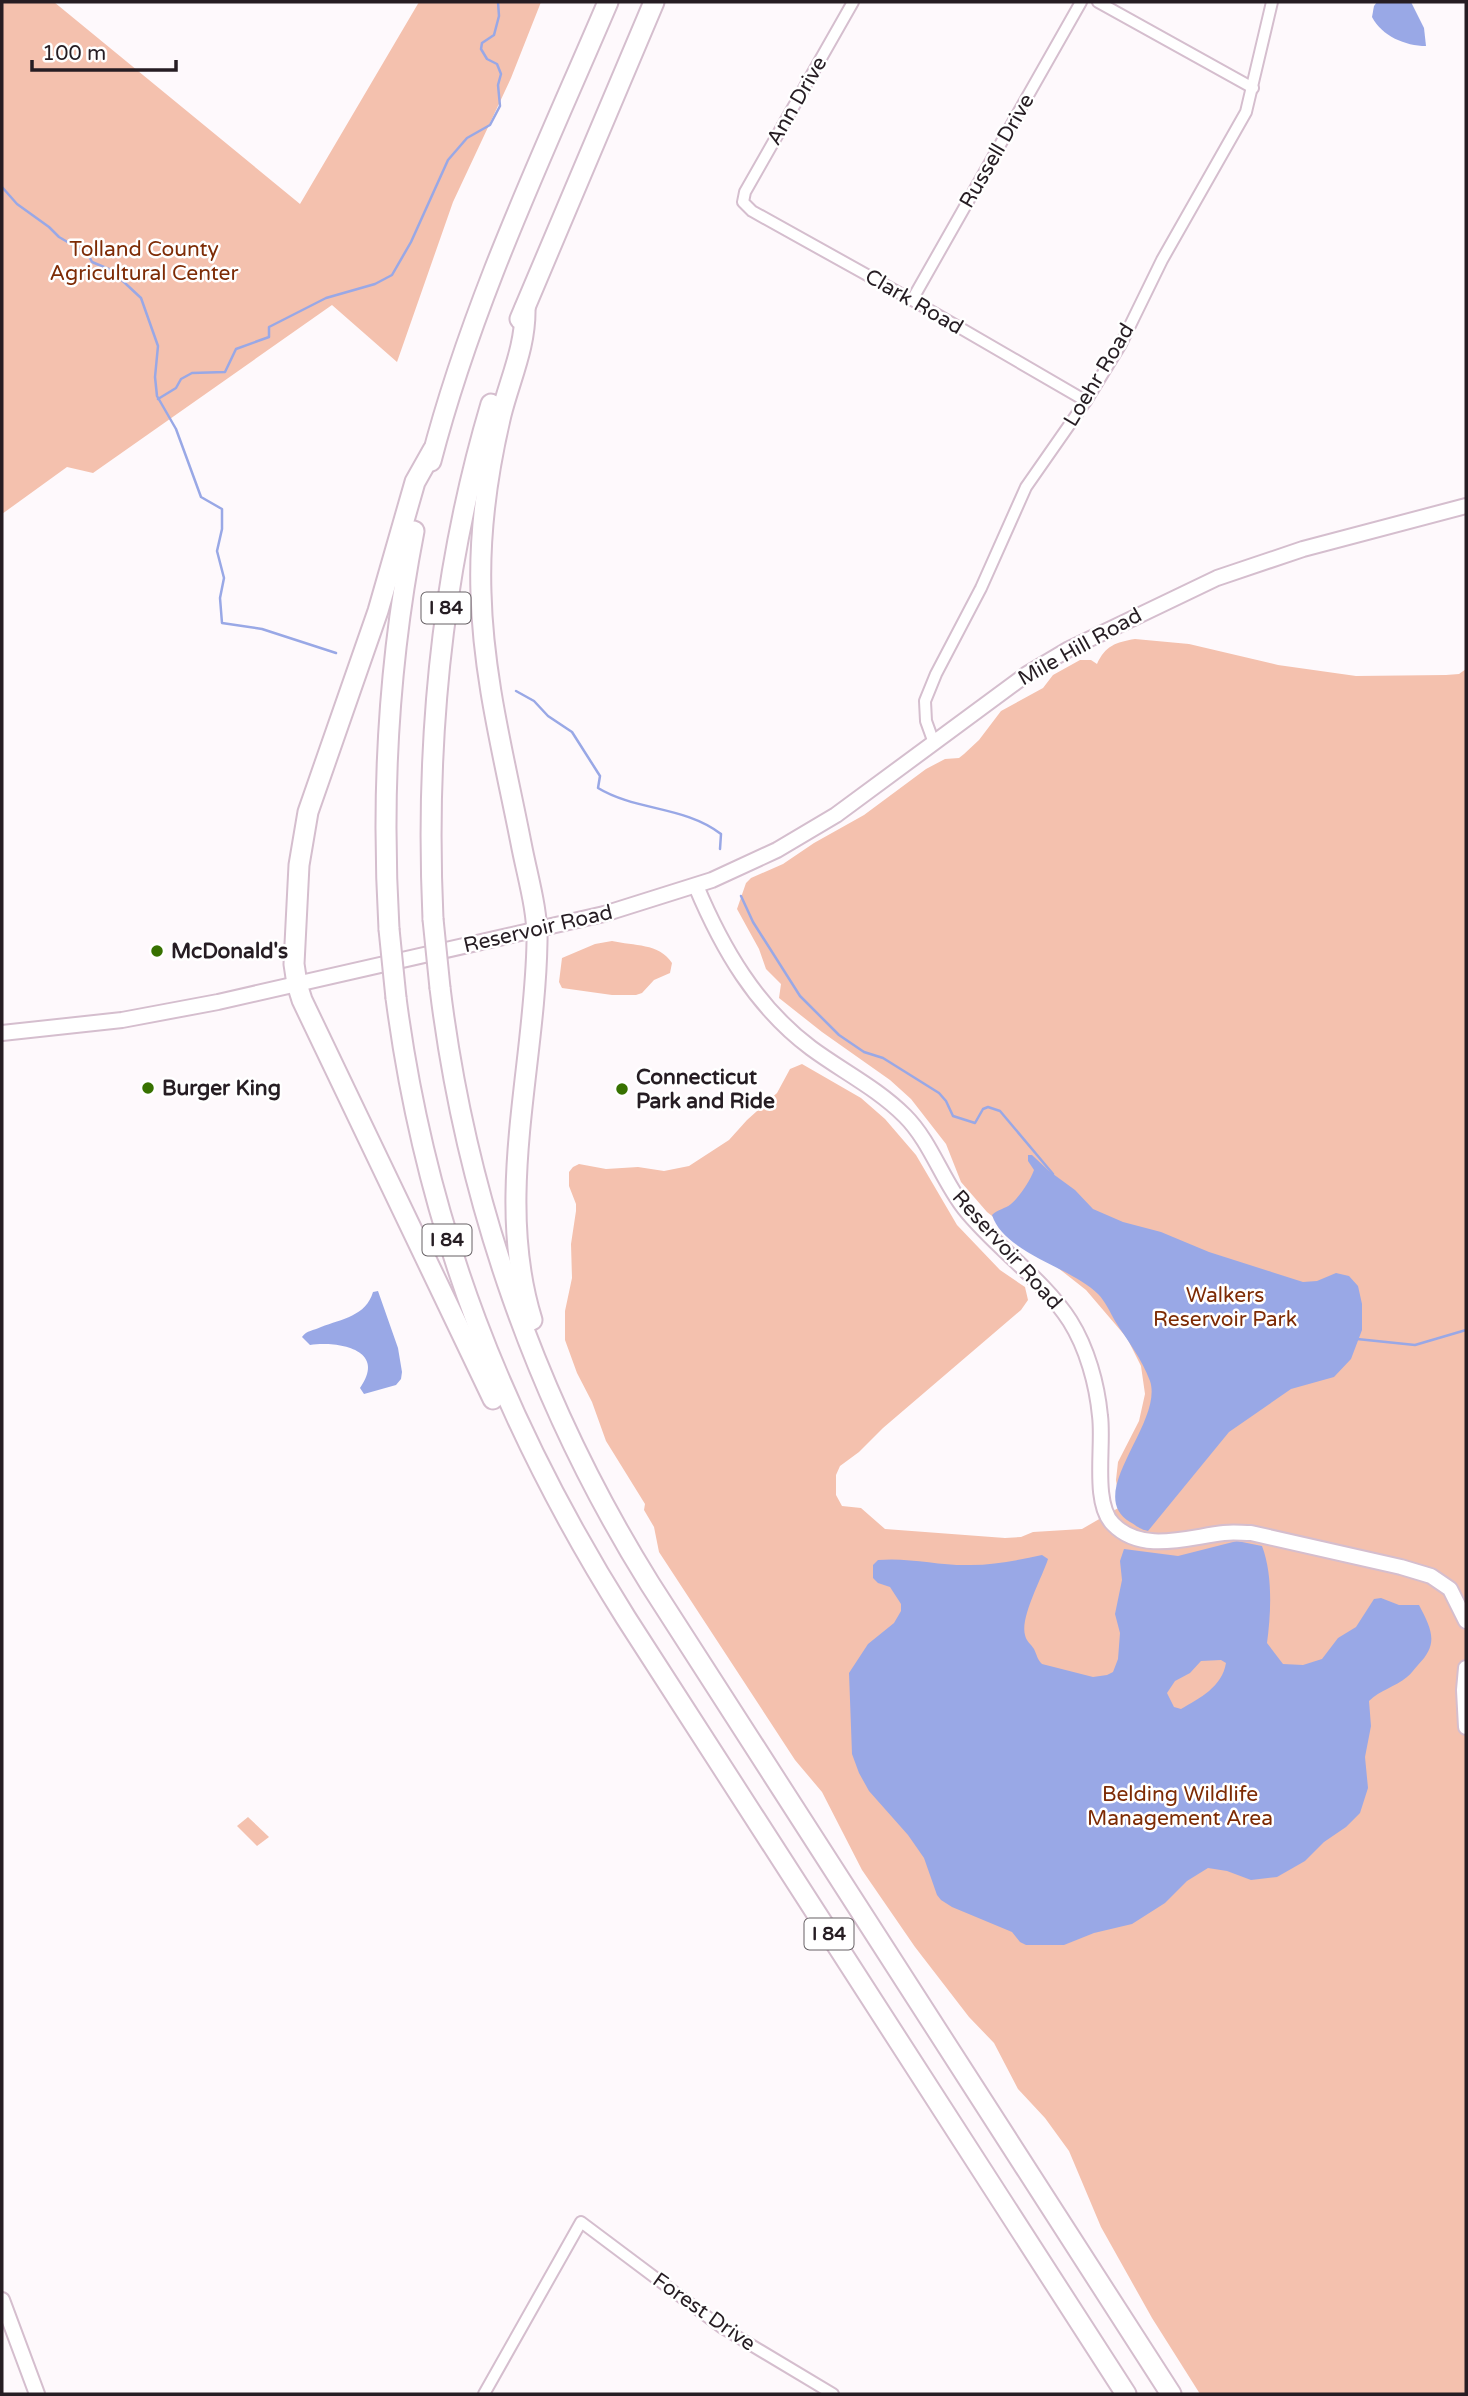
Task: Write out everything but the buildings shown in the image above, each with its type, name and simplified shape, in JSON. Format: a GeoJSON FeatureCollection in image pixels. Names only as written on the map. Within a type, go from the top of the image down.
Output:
{"type":"FeatureCollection","features":[{"type":"Feature","properties":{"kind":"highway","name":"I 84"},"geometry":{"type":"LineString","coordinates":[[608,2],[484,295],[459,364],[433,450],[409,559],[389,701],[385,813],[389,929],[396,998],[418,1125],[449,1245],[486,1351],[540,1469],[573,1532],[1126,2394]]}},
{"type":"Feature","properties":{"kind":"highway","name":"I 84"},"geometry":{"type":"LineString","coordinates":[[654,2],[525,308],[494,396],[474,466],[448,598],[432,737],[430,815],[433,919],[440,988],[457,1097],[478,1191],[502,1271],[544,1382],[591,1482],[644,1575],[1171,2394]]}},
{"type":"Feature","properties":{"kind":"highway"},"geometry":{"type":"LineString","coordinates":[[525,308],[523,342],[502,412],[489,474],[482,533],[481,590],[488,673],[537,930],[519,1151],[517,1218],[522,1279],[543,1354],[544,1382]]}},
{"type":"Feature","properties":{"kind":"highway"},"geometry":{"type":"LineString","coordinates":[[433,450],[415,482],[379,611],[309,812],[298,884],[294,964],[297,984],[323,1043],[508,1430],[520,1450],[540,1469]]}},
{"type":"Feature","properties":{"kind":"main road","name":"Mile Hill Road"},"geometry":{"type":"LineString","coordinates":[[695,886],[759,859],[819,826],[874,789],[1027,674],[1069,649],[1170,599],[1217,578],[1291,553],[1466,506]]}},
{"type":"Feature","properties":{"kind":"main road","name":"Reservoir Road"},"geometry":{"type":"LineString","coordinates":[[2,1033],[155,1015],[625,909],[695,886],[712,925],[737,969],[764,1002],[794,1034],[876,1090],[907,1117],[964,1209],[1069,1319],[1083,1349],[1098,1399],[1102,1438],[1101,1495],[1104,1509],[1116,1527],[1133,1537],[1162,1542],[1225,1533],[1251,1533],[1401,1567],[1431,1576],[1450,1589],[1466,1621]]}},
{"type":"Feature","properties":{"kind":"main road"},"geometry":{"type":"LineString","coordinates":[[1466,1668],[1466,1727]]}},
{"type":"Feature","properties":{"kind":"main road"},"geometry":{"type":"LineString","coordinates":[[2,2300],[37,2394]]}},
{"type":"Feature","properties":{"kind":"street","name":"Ann Drive"},"geometry":{"type":"LineString","coordinates":[[743,202],[745,192],[853,2]]}},
{"type":"Feature","properties":{"kind":"street","name":"Russell Drive"},"geometry":{"type":"LineString","coordinates":[[912,300],[1081,2]]}},
{"type":"Feature","properties":{"kind":"street"},"geometry":{"type":"LineString","coordinates":[[1098,2],[1253,88]]}},
{"type":"Feature","properties":{"kind":"street","name":"Loehr Road"},"geometry":{"type":"LineString","coordinates":[[934,743],[926,722],[925,701],[936,674],[976,599],[1026,487],[1086,401],[1121,344],[1162,260],[1246,112],[1272,2]]}},
{"type":"Feature","properties":{"kind":"street","name":"Clark Road"},"geometry":{"type":"LineString","coordinates":[[743,202],[751,211],[1086,401]]}},
{"type":"Feature","properties":{"kind":"street","name":"Forest Drive"},"geometry":{"type":"LineString","coordinates":[[484,2394],[581,2222],[721,2328],[833,2394]]}},
{"type":"Feature","properties":{"kind":"green space","name":"Tolland County Agricultural Center"},"geometry":{"type":"Polygon","coordinates":[[[2,2],[54,2],[300,204],[419,2],[541,2],[511,78],[453,202],[397,362],[332,305],[93,473],[67,467],[2,514],[2,2]]]}},
{"type":"Feature","properties":{"kind":"green space"},"geometry":{"type":"Polygon","coordinates":[[[1135,639],[1189,644],[1278,665],[1356,676],[1446,675],[1459,674],[1466,669],[1466,2394],[1200,2394],[1152,2318],[1101,2227],[1069,2151],[1045,2118],[1018,2089],[994,2043],[969,2017],[915,1947],[862,1870],[822,1792],[795,1760],[659,1552],[654,1527],[644,1510],[645,1504],[606,1441],[565,1340],[565,1311],[572,1278],[571,1244],[576,1211],[569,1186],[569,1172],[573,1167],[579,1164],[606,1169],[638,1167],[664,1171],[689,1166],[729,1140],[777,1093],[790,1069],[802,1064],[861,1098],[885,1119],[916,1155],[957,1225],[1000,1270],[1025,1287],[1028,1300],[1021,1310],[840,1466],[836,1475],[836,1495],[842,1506],[861,1508],[885,1529],[1005,1538],[1021,1537],[1033,1532],[1082,1529],[1120,1507],[1116,1480],[1118,1462],[1139,1421],[1145,1394],[1141,1366],[1127,1338],[1086,1290],[987,1212],[961,1182],[946,1144],[911,1099],[890,1080],[779,998],[781,984],[766,969],[759,949],[737,909],[746,883],[751,878],[783,864],[864,815],[926,769],[945,759],[959,758],[979,740],[1001,711],[1043,688],[1053,675],[1080,660],[1091,660],[1097,664],[1112,646],[1135,639]]]}},
{"type":"Feature","properties":{"kind":"green space"},"geometry":{"type":"Polygon","coordinates":[[[612,941],[645,946],[660,952],[672,963],[670,973],[654,980],[642,993],[636,995],[612,995],[562,988],[559,982],[562,958],[595,944],[612,941]]]}},
{"type":"Feature","properties":{"kind":"green space"},"geometry":{"type":"Polygon","coordinates":[[[248,1817],[269,1837],[257,1846],[237,1826],[248,1817]]]}},
{"type":"Feature","properties":{"kind":"water"},"geometry":{"type":"Polygon","coordinates":[[[1377,2],[1411,2],[1424,28],[1426,46],[1402,42],[1382,30],[1372,17],[1377,2]]]}},
{"type":"Feature","properties":{"kind":"water"},"geometry":{"type":"Polygon","coordinates":[[[1028,1155],[1032,1155],[1075,1190],[1093,1209],[1123,1222],[1161,1232],[1209,1252],[1303,1282],[1317,1281],[1336,1273],[1349,1276],[1358,1286],[1362,1304],[1362,1330],[1351,1359],[1334,1377],[1291,1389],[1229,1432],[1148,1531],[1130,1522],[1118,1510],[1115,1494],[1119,1476],[1146,1417],[1151,1398],[1150,1381],[1143,1365],[1098,1294],[1086,1284],[1010,1240],[992,1215],[1011,1204],[1027,1183],[1034,1170],[1028,1161],[1028,1155]]]}},
{"type":"Feature","properties":{"kind":"water"},"geometry":{"type":"Polygon","coordinates":[[[378,1291],[398,1348],[402,1372],[396,1385],[364,1394],[360,1388],[367,1375],[368,1364],[364,1356],[345,1347],[310,1345],[302,1337],[308,1332],[359,1312],[370,1300],[373,1292],[378,1291]]]}},
{"type":"Feature","properties":{"kind":"water"},"geometry":{"type":"Polygon","coordinates":[[[1237,1541],[1262,1546],[1268,1569],[1270,1594],[1267,1643],[1283,1664],[1303,1665],[1322,1659],[1338,1638],[1356,1627],[1374,1599],[1381,1598],[1399,1605],[1419,1605],[1430,1629],[1431,1643],[1425,1657],[1408,1676],[1369,1701],[1371,1726],[1365,1757],[1368,1788],[1360,1813],[1305,1861],[1277,1877],[1251,1880],[1227,1871],[1208,1868],[1187,1881],[1165,1903],[1132,1924],[1094,1933],[1064,1945],[1026,1945],[1012,1932],[941,1900],[924,1858],[908,1835],[869,1791],[852,1754],[849,1673],[868,1644],[894,1623],[901,1611],[901,1604],[890,1587],[873,1578],[873,1565],[878,1560],[890,1559],[980,1565],[1042,1555],[1048,1559],[1028,1608],[1024,1627],[1026,1637],[1042,1664],[1093,1677],[1113,1672],[1118,1659],[1120,1633],[1115,1614],[1122,1580],[1120,1561],[1124,1549],[1178,1556],[1237,1541]],[[1221,1660],[1201,1661],[1190,1673],[1175,1681],[1167,1693],[1174,1707],[1181,1709],[1209,1691],[1220,1679],[1226,1663],[1221,1660]]]}},
{"type":"Feature","properties":{"kind":"waterway"},"geometry":{"type":"LineString","coordinates":[[158,399],[176,388],[181,379],[192,373],[225,372],[236,349],[269,337],[269,327],[326,298],[375,284],[392,275],[411,242],[448,160],[467,138],[490,125],[500,106],[498,85],[501,74],[497,64],[487,59],[481,49],[482,43],[494,35],[499,16],[498,2]]}},
{"type":"Feature","properties":{"kind":"waterway"},"geometry":{"type":"LineString","coordinates":[[2,187],[17,204],[59,237],[88,254],[92,262],[111,270],[141,298],[158,346],[155,377],[157,396],[176,429],[201,497],[222,509],[222,529],[217,551],[224,578],[220,598],[222,623],[262,629],[336,653]]}},
{"type":"Feature","properties":{"kind":"waterway"},"geometry":{"type":"LineString","coordinates":[[516,691],[534,701],[548,716],[572,732],[600,776],[598,788],[628,801],[676,813],[707,825],[721,834],[720,849]]}},
{"type":"Feature","properties":{"kind":"waterway"},"geometry":{"type":"LineString","coordinates":[[741,896],[753,922],[800,996],[839,1035],[864,1052],[883,1058],[939,1093],[953,1116],[975,1123],[983,1109],[988,1107],[1000,1111],[1053,1174]]}},
{"type":"Feature","properties":{"kind":"waterway"},"geometry":{"type":"LineString","coordinates":[[1357,1339],[1415,1345],[1466,1330]]}},
{"type":"Feature","properties":{"kind":"place","name":"McDonald's"},"geometry":{"type":"Point","coordinates":[157,951]}},
{"type":"Feature","properties":{"kind":"place","name":"Burger King"},"geometry":{"type":"Point","coordinates":[148,1088]}},
{"type":"Feature","properties":{"kind":"place","name":"Connecticut Park and Ride"},"geometry":{"type":"Point","coordinates":[622,1089]}},
{"type":"Feature","properties":{"kind":"park label","name":"Walkers Reservoir Park"},"geometry":{"type":"Point","coordinates":[1225,1307]}},
{"type":"Feature","properties":{"kind":"park label","name":"Belding Wildlife Management Area"},"geometry":{"type":"Point","coordinates":[1180,1806]}}]}
